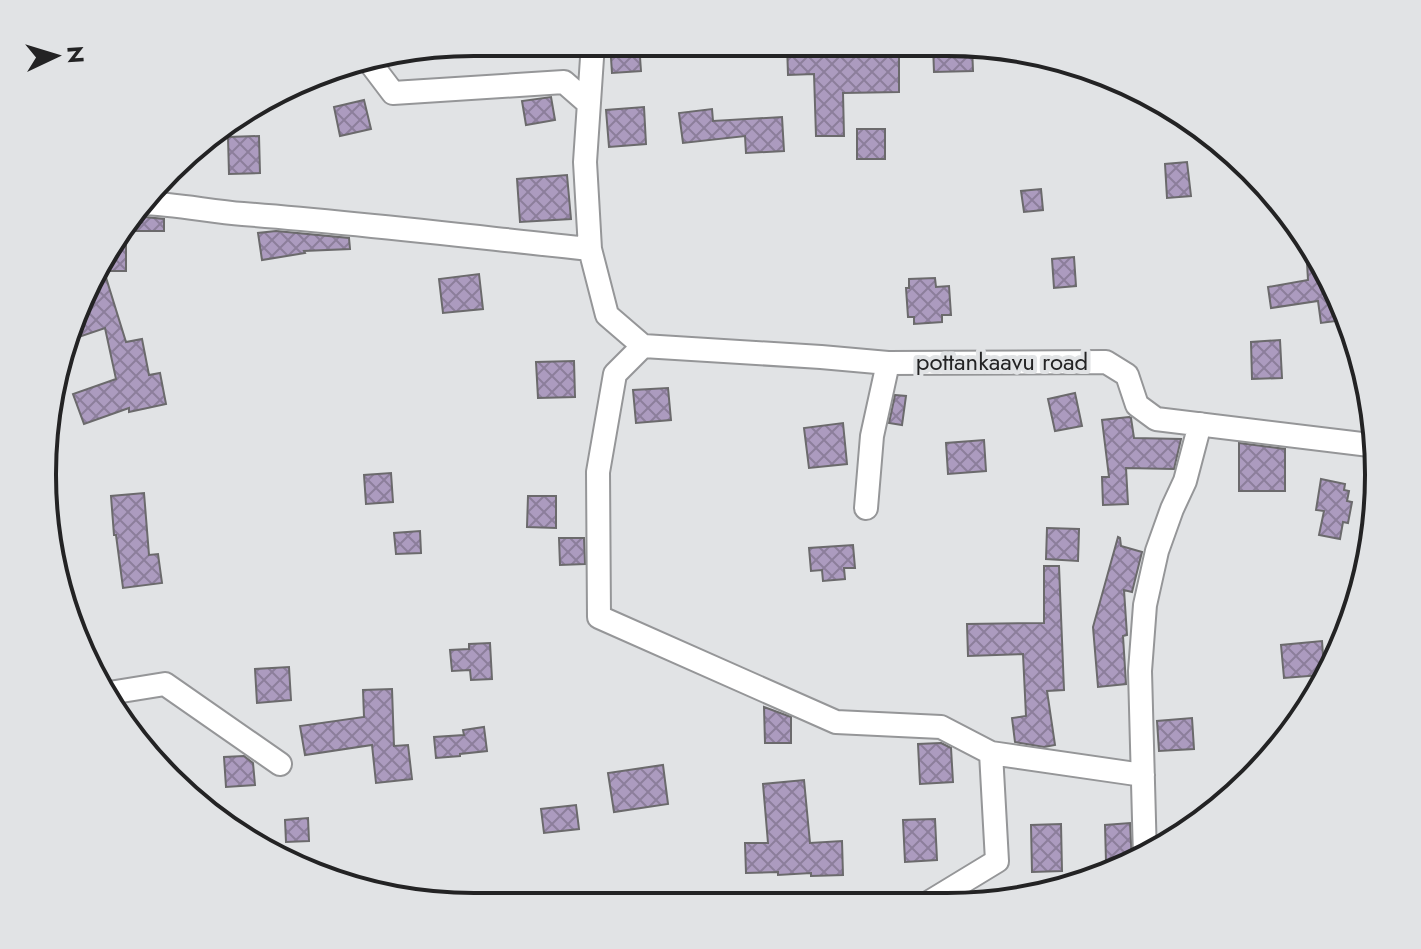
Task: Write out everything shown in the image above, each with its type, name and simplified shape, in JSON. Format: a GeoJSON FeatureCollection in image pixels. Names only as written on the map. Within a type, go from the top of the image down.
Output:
{"type":"FeatureCollection","features":[{"type":"Feature","properties":{"kind":"street"},"geometry":{"type":"LineString","coordinates":[[592,56],[585,162],[590,249],[607,315],[643,346],[615,374],[598,472],[599,617],[836,722],[941,727],[991,753],[1143,775]]}},
{"type":"Feature","properties":{"kind":"street"},"geometry":{"type":"LineString","coordinates":[[374,68],[393,93],[564,82],[588,103]]}},
{"type":"Feature","properties":{"kind":"street"},"geometry":{"type":"LineString","coordinates":[[156,204],[590,249]]}},
{"type":"Feature","properties":{"kind":"street","name":"pottankaavu road"},"geometry":{"type":"LineString","coordinates":[[643,346],[888,363],[1106,362],[1127,375],[1137,405],[1156,419],[1364,444]]}},
{"type":"Feature","properties":{"kind":"street"},"geometry":{"type":"LineString","coordinates":[[866,508],[872,436],[888,363]]}},
{"type":"Feature","properties":{"kind":"street"},"geometry":{"type":"LineString","coordinates":[[1145,843],[1140,671],[1145,605],[1157,551],[1185,481],[1200,424]]}},
{"type":"Feature","properties":{"kind":"street"},"geometry":{"type":"LineString","coordinates":[[117,692],[165,684],[280,764]]}},
{"type":"Feature","properties":{"kind":"street"},"geometry":{"type":"LineString","coordinates":[[944,893],[997,861],[991,753]]}},
{"type":"Feature","properties":{"kind":"building"},"geometry":{"type":"Polygon","coordinates":[[[611,56],[640,56],[641,71],[612,73],[611,56]]]}},
{"type":"Feature","properties":{"kind":"building"},"geometry":{"type":"Polygon","coordinates":[[[787,56],[899,56],[899,92],[843,93],[844,136],[816,136],[814,74],[788,75],[787,56]]]}},
{"type":"Feature","properties":{"kind":"building"},"geometry":{"type":"Polygon","coordinates":[[[933,56],[972,57],[973,71],[934,72],[933,56]]]}},
{"type":"Feature","properties":{"kind":"building"},"geometry":{"type":"Polygon","coordinates":[[[551,97],[555,120],[526,125],[522,101],[551,97]]]}},
{"type":"Feature","properties":{"kind":"building"},"geometry":{"type":"Polygon","coordinates":[[[364,100],[371,129],[340,136],[334,107],[364,100]]]}},
{"type":"Feature","properties":{"kind":"building"},"geometry":{"type":"Polygon","coordinates":[[[644,107],[646,144],[609,147],[606,110],[644,107]]]}},
{"type":"Feature","properties":{"kind":"building"},"geometry":{"type":"Polygon","coordinates":[[[712,109],[713,121],[782,117],[784,151],[746,153],[745,136],[683,143],[679,113],[712,109]]]}},
{"type":"Feature","properties":{"kind":"building"},"geometry":{"type":"Polygon","coordinates":[[[857,129],[885,129],[885,159],[857,159],[857,129]]]}},
{"type":"Feature","properties":{"kind":"building"},"geometry":{"type":"Polygon","coordinates":[[[259,136],[260,173],[229,174],[228,137],[259,136]]]}},
{"type":"Feature","properties":{"kind":"building"},"geometry":{"type":"Polygon","coordinates":[[[1187,162],[1191,196],[1167,198],[1165,164],[1187,162]]]}},
{"type":"Feature","properties":{"kind":"building"},"geometry":{"type":"Polygon","coordinates":[[[567,175],[571,219],[520,222],[517,179],[567,175]]]}},
{"type":"Feature","properties":{"kind":"building"},"geometry":{"type":"Polygon","coordinates":[[[1041,189],[1043,210],[1024,212],[1021,191],[1041,189]]]}},
{"type":"Feature","properties":{"kind":"building"},"geometry":{"type":"Polygon","coordinates":[[[145,217],[164,219],[164,231],[135,231],[145,217]]]}},
{"type":"Feature","properties":{"kind":"building"},"geometry":{"type":"Polygon","coordinates":[[[276,231],[349,238],[350,249],[304,251],[262,260],[258,233],[276,231]]]}},
{"type":"Feature","properties":{"kind":"building"},"geometry":{"type":"Polygon","coordinates":[[[126,244],[126,271],[109,271],[126,244]]]}},
{"type":"Feature","properties":{"kind":"building"},"geometry":{"type":"Polygon","coordinates":[[[1074,257],[1076,286],[1054,288],[1052,259],[1074,257]]]}},
{"type":"Feature","properties":{"kind":"building"},"geometry":{"type":"Polygon","coordinates":[[[1307,262],[1336,321],[1321,323],[1318,301],[1271,308],[1268,287],[1308,280],[1307,262]]]}},
{"type":"Feature","properties":{"kind":"building"},"geometry":{"type":"Polygon","coordinates":[[[479,274],[483,309],[443,313],[439,279],[479,274]]]}},
{"type":"Feature","properties":{"kind":"building"},"geometry":{"type":"Polygon","coordinates":[[[106,277],[126,342],[142,339],[149,375],[160,373],[166,404],[129,412],[129,408],[84,424],[73,394],[116,379],[105,328],[79,337],[106,277]]]}},
{"type":"Feature","properties":{"kind":"building"},"geometry":{"type":"Polygon","coordinates":[[[935,278],[936,287],[949,286],[951,315],[942,315],[942,322],[914,324],[914,317],[908,317],[906,288],[909,288],[909,279],[935,278]]]}},
{"type":"Feature","properties":{"kind":"building"},"geometry":{"type":"Polygon","coordinates":[[[1280,340],[1282,378],[1252,379],[1251,342],[1280,340]]]}},
{"type":"Feature","properties":{"kind":"building"},"geometry":{"type":"Polygon","coordinates":[[[574,361],[575,397],[538,398],[536,362],[574,361]]]}},
{"type":"Feature","properties":{"kind":"building"},"geometry":{"type":"Polygon","coordinates":[[[668,388],[671,420],[636,423],[633,390],[668,388]]]}},
{"type":"Feature","properties":{"kind":"building"},"geometry":{"type":"Polygon","coordinates":[[[1075,393],[1082,426],[1055,431],[1048,399],[1075,393]]]}},
{"type":"Feature","properties":{"kind":"building"},"geometry":{"type":"Polygon","coordinates":[[[895,395],[906,396],[902,425],[889,423],[895,395]]]}},
{"type":"Feature","properties":{"kind":"building"},"geometry":{"type":"Polygon","coordinates":[[[1129,417],[1134,438],[1181,439],[1174,469],[1126,468],[1128,504],[1103,505],[1102,477],[1109,477],[1102,420],[1129,417]]]}},
{"type":"Feature","properties":{"kind":"building"},"geometry":{"type":"Polygon","coordinates":[[[843,423],[847,464],[809,468],[804,428],[843,423]]]}},
{"type":"Feature","properties":{"kind":"building"},"geometry":{"type":"Polygon","coordinates":[[[984,440],[986,471],[948,474],[946,443],[984,440]]]}},
{"type":"Feature","properties":{"kind":"building"},"geometry":{"type":"Polygon","coordinates":[[[1239,443],[1285,449],[1285,491],[1239,491],[1239,443]]]}},
{"type":"Feature","properties":{"kind":"building"},"geometry":{"type":"Polygon","coordinates":[[[391,473],[393,502],[366,504],[364,475],[391,473]]]}},
{"type":"Feature","properties":{"kind":"building"},"geometry":{"type":"Polygon","coordinates":[[[1321,479],[1345,484],[1344,490],[1349,491],[1347,501],[1352,502],[1348,523],[1343,522],[1340,539],[1319,535],[1324,511],[1316,510],[1321,479]]]}},
{"type":"Feature","properties":{"kind":"building"},"geometry":{"type":"Polygon","coordinates":[[[144,493],[149,555],[158,554],[162,583],[123,588],[111,496],[144,493]]]}},
{"type":"Feature","properties":{"kind":"building"},"geometry":{"type":"Polygon","coordinates":[[[528,496],[556,496],[556,528],[527,527],[528,496]]]}},
{"type":"Feature","properties":{"kind":"building"},"geometry":{"type":"Polygon","coordinates":[[[1047,528],[1079,529],[1078,561],[1046,559],[1047,528]]]}},
{"type":"Feature","properties":{"kind":"building"},"geometry":{"type":"Polygon","coordinates":[[[420,531],[421,553],[396,554],[394,533],[420,531]]]}},
{"type":"Feature","properties":{"kind":"building"},"geometry":{"type":"Polygon","coordinates":[[[1118,537],[1121,546],[1142,552],[1132,592],[1124,590],[1126,684],[1098,687],[1093,627],[1118,537]]]}},
{"type":"Feature","properties":{"kind":"building"},"geometry":{"type":"Polygon","coordinates":[[[559,538],[584,538],[585,564],[560,565],[559,538]]]}},
{"type":"Feature","properties":{"kind":"building"},"geometry":{"type":"Polygon","coordinates":[[[853,545],[855,568],[844,568],[845,579],[823,581],[822,570],[811,571],[809,548],[853,545]]]}},
{"type":"Feature","properties":{"kind":"building"},"geometry":{"type":"Polygon","coordinates":[[[1044,566],[1059,566],[1064,690],[1047,691],[1055,745],[1044,747],[1015,742],[1012,718],[1026,716],[1023,654],[968,656],[967,624],[1044,623],[1044,566]]]}},
{"type":"Feature","properties":{"kind":"building"},"geometry":{"type":"Polygon","coordinates":[[[1322,641],[1323,657],[1314,676],[1284,678],[1281,645],[1322,641]]]}},
{"type":"Feature","properties":{"kind":"building"},"geometry":{"type":"Polygon","coordinates":[[[490,643],[492,679],[471,680],[470,670],[452,671],[450,650],[469,649],[469,644],[490,643]]]}},
{"type":"Feature","properties":{"kind":"building"},"geometry":{"type":"Polygon","coordinates":[[[289,667],[291,700],[257,703],[255,669],[289,667]]]}},
{"type":"Feature","properties":{"kind":"building"},"geometry":{"type":"Polygon","coordinates":[[[392,689],[394,746],[408,745],[412,779],[376,783],[372,745],[305,755],[300,726],[364,717],[363,690],[392,689]]]}},
{"type":"Feature","properties":{"kind":"building"},"geometry":{"type":"Polygon","coordinates":[[[764,707],[791,717],[791,743],[765,743],[764,707]]]}},
{"type":"Feature","properties":{"kind":"building"},"geometry":{"type":"Polygon","coordinates":[[[1192,718],[1194,749],[1159,751],[1157,721],[1192,718]]]}},
{"type":"Feature","properties":{"kind":"building"},"geometry":{"type":"Polygon","coordinates":[[[484,727],[487,751],[436,758],[434,737],[464,735],[463,730],[484,727]]]}},
{"type":"Feature","properties":{"kind":"building"},"geometry":{"type":"Polygon","coordinates":[[[941,743],[951,748],[953,782],[920,784],[918,744],[941,743]]]}},
{"type":"Feature","properties":{"kind":"building"},"geometry":{"type":"Polygon","coordinates":[[[244,756],[253,763],[255,785],[226,787],[224,757],[244,756]]]}},
{"type":"Feature","properties":{"kind":"building"},"geometry":{"type":"Polygon","coordinates":[[[663,765],[668,804],[614,812],[608,773],[663,765]]]}},
{"type":"Feature","properties":{"kind":"building"},"geometry":{"type":"Polygon","coordinates":[[[804,780],[810,843],[842,841],[843,875],[746,873],[745,843],[768,843],[763,784],[804,780]]]}},
{"type":"Feature","properties":{"kind":"building"},"geometry":{"type":"Polygon","coordinates":[[[576,805],[579,829],[544,833],[541,809],[576,805]]]}},
{"type":"Feature","properties":{"kind":"building"},"geometry":{"type":"Polygon","coordinates":[[[308,818],[309,841],[286,842],[285,820],[308,818]]]}},
{"type":"Feature","properties":{"kind":"building"},"geometry":{"type":"Polygon","coordinates":[[[935,819],[937,860],[905,862],[903,820],[935,819]]]}},
{"type":"Feature","properties":{"kind":"building"},"geometry":{"type":"Polygon","coordinates":[[[1130,823],[1131,850],[1106,861],[1105,825],[1130,823]]]}},
{"type":"Feature","properties":{"kind":"building"},"geometry":{"type":"Polygon","coordinates":[[[1061,824],[1062,871],[1032,872],[1031,825],[1061,824]]]}}]}
